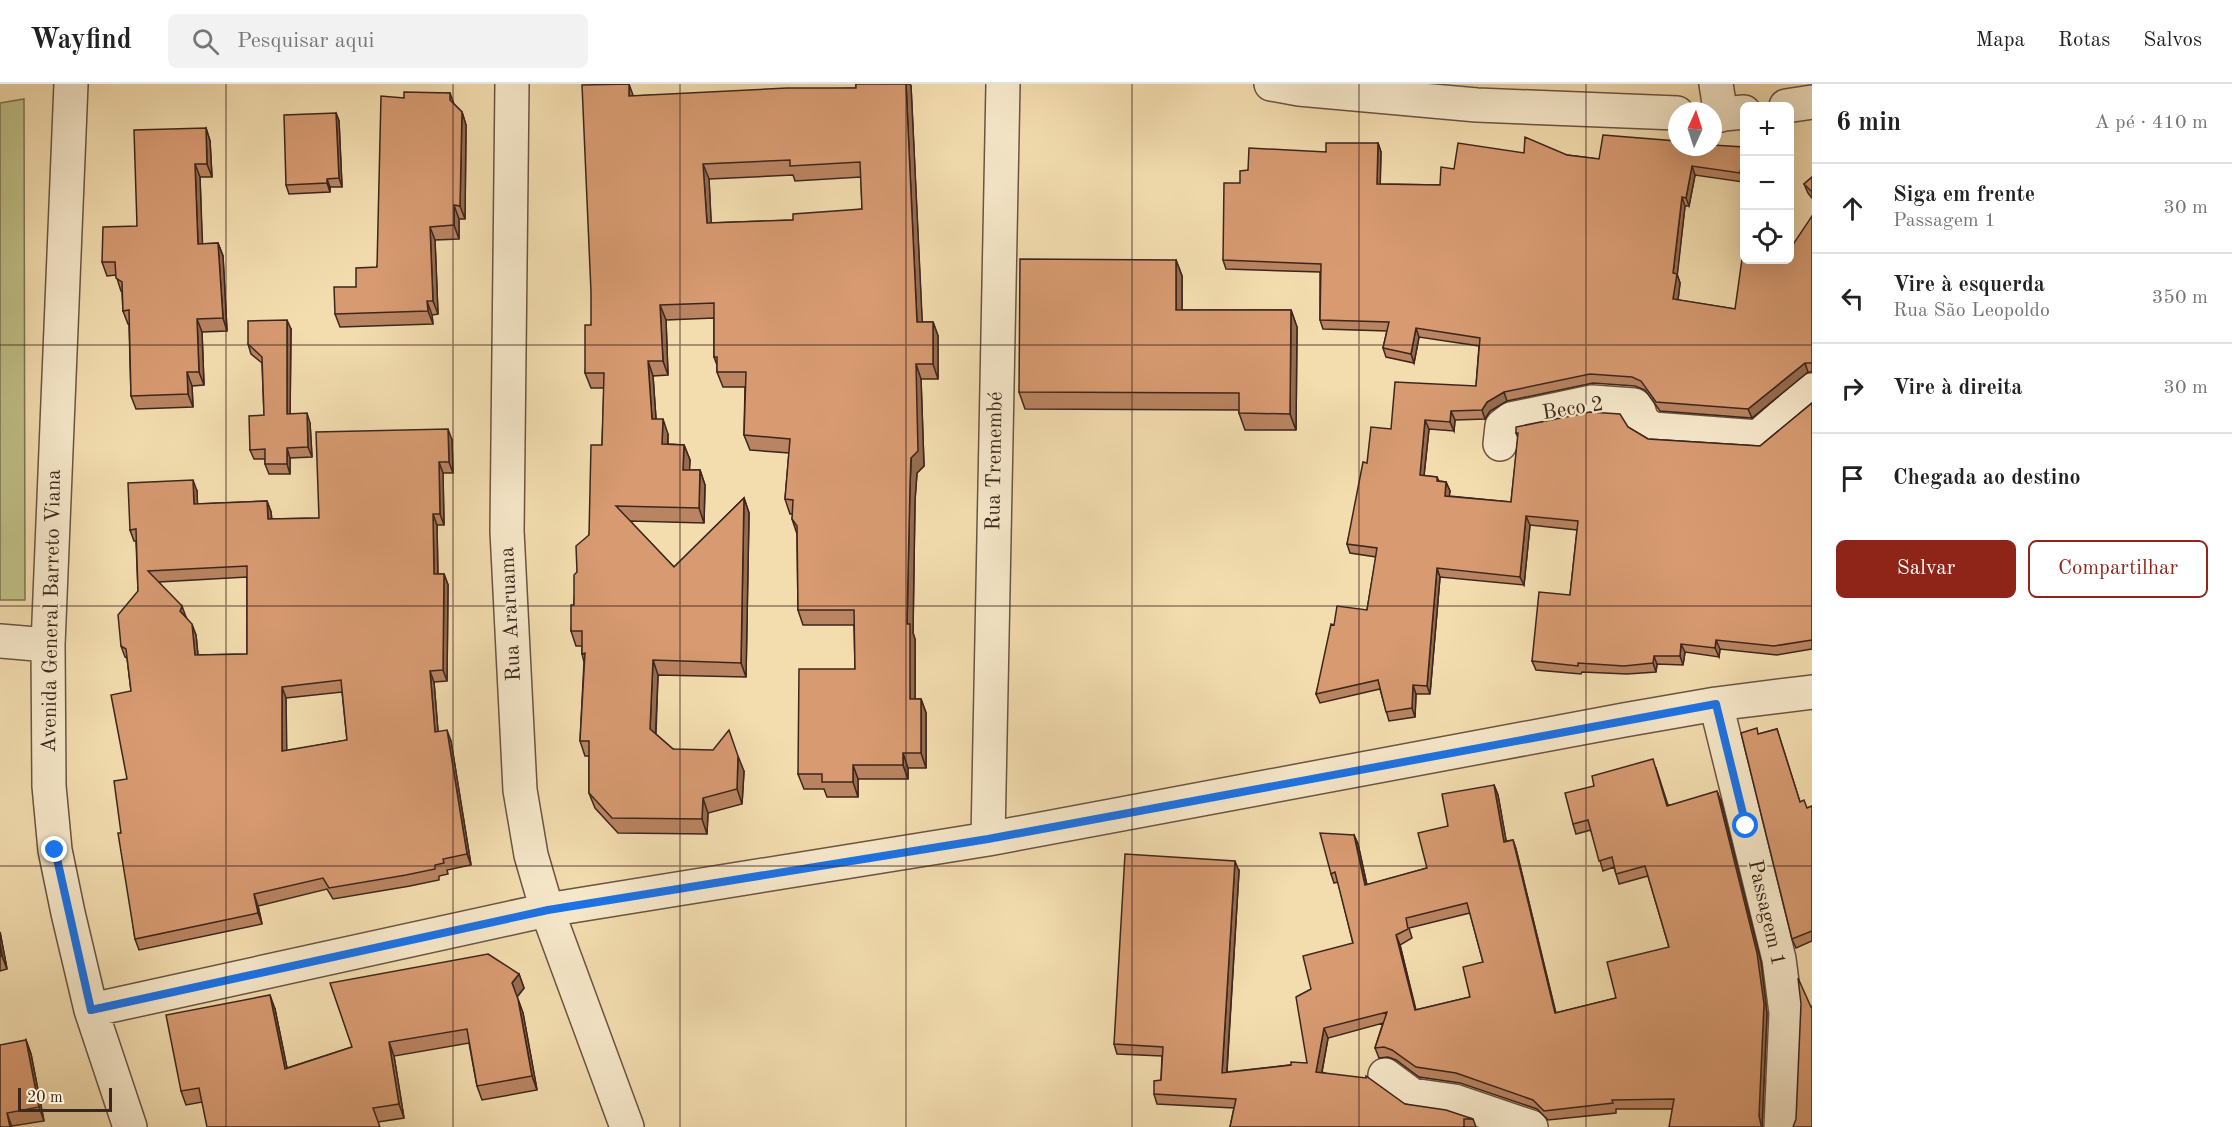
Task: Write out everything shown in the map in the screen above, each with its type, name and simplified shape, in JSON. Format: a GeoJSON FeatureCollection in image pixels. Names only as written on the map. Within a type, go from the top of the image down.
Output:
{"type":"FeatureCollection","features":[{"type":"Feature","properties":{"kind":"street","name":"Avenida General Barreto Viana"},"geometry":{"type":"LineString","coordinates":[[71,84],[48,645],[49,786],[55,850],[91,1010],[130,1127]]}},
{"type":"Feature","properties":{"kind":"street","name":"Rua Araruama"},"geometry":{"type":"LineString","coordinates":[[512,84],[507,531],[520,790],[531,855],[548,910],[627,1127]]}},
{"type":"Feature","properties":{"kind":"street","name":"Rua Tremembé"},"geometry":{"type":"LineString","coordinates":[[988,839],[1003,84]]}},
{"type":"Feature","properties":{"kind":"street"},"geometry":{"type":"LineString","coordinates":[[1289,86],[1478,105],[1668,113]]}},
{"type":"Feature","properties":{"kind":"street"},"geometry":{"type":"LineString","coordinates":[[1794,105],[1812,102]]}},
{"type":"Feature","properties":{"kind":"street","name":"Beco 2"},"geometry":{"type":"LineString","coordinates":[[1500,444],[1502,426],[1512,419],[1592,402],[1634,405],[1638,408],[1642,421],[1653,429],[1758,437],[1812,390]]}},
{"type":"Feature","properties":{"kind":"street"},"geometry":{"type":"LineString","coordinates":[[0,641],[48,645]]}},
{"type":"Feature","properties":{"kind":"street"},"geometry":{"type":"LineString","coordinates":[[91,1010],[548,910],[988,839],[1716,704],[1812,692]]}},
{"type":"Feature","properties":{"kind":"street","name":"Passagem 1"},"geometry":{"type":"LineString","coordinates":[[1716,704],[1779,959],[1786,1014],[1781,1127]]}},
{"type":"Feature","properties":{"kind":"street"},"geometry":{"type":"LineString","coordinates":[[1385,1075],[1412,1095],[1454,1101],[1531,1127]]}},
{"type":"Feature","properties":{"kind":"green space"},"geometry":{"type":"Polygon","coordinates":[[[24,99],[25,600],[0,600],[0,103],[24,99]]]}},
{"type":"Feature","properties":{"kind":"building"},"geometry":{"type":"Polygon","coordinates":[[[629,84],[629,96],[787,88],[856,88],[856,84],[906,84],[917,322],[933,322],[933,364],[916,364],[918,451],[911,458],[910,485],[907,624],[910,624],[910,699],[921,699],[921,753],[903,753],[903,765],[853,765],[853,782],[822,782],[822,774],[798,774],[799,669],[855,669],[854,610],[798,610],[797,526],[792,519],[793,500],[785,499],[790,439],[744,435],[746,372],[717,372],[717,357],[714,357],[714,303],[660,305],[663,361],[648,361],[652,419],[663,419],[662,444],[684,445],[683,470],[700,470],[699,508],[616,506],[674,567],[744,498],[741,663],[653,660],[650,729],[673,749],[713,750],[729,730],[738,756],[737,789],[703,798],[702,819],[612,818],[589,793],[589,741],[580,741],[585,653],[582,654],[582,631],[571,631],[571,605],[574,605],[574,575],[577,572],[576,546],[589,535],[591,445],[602,445],[604,373],[585,373],[585,325],[591,325],[591,292],[582,85],[629,84]],[[790,160],[703,164],[707,223],[793,220],[793,214],[862,209],[860,162],[790,166],[790,160]]]}},
{"type":"Feature","properties":{"kind":"building"},"geometry":{"type":"Polygon","coordinates":[[[404,92],[450,93],[450,100],[462,112],[460,206],[454,205],[454,225],[430,227],[433,301],[427,301],[428,311],[335,314],[334,287],[356,287],[356,268],[377,267],[381,96],[404,98],[404,92]]]}},
{"type":"Feature","properties":{"kind":"building"},"geometry":{"type":"Polygon","coordinates":[[[336,113],[339,178],[327,179],[327,183],[286,185],[284,115],[336,113]]]}},
{"type":"Feature","properties":{"kind":"building"},"geometry":{"type":"Polygon","coordinates":[[[206,128],[207,164],[195,164],[198,244],[218,243],[223,318],[197,319],[199,372],[187,372],[188,394],[131,396],[129,310],[123,311],[122,282],[116,278],[115,262],[102,262],[103,227],[137,226],[134,130],[206,128]]]}},
{"type":"Feature","properties":{"kind":"building"},"geometry":{"type":"Polygon","coordinates":[[[1603,135],[1668,140],[1668,156],[1722,156],[1722,146],[1740,147],[1740,173],[1692,166],[1686,198],[1682,197],[1673,273],[1677,274],[1673,299],[1735,309],[1741,264],[1794,264],[1794,243],[1812,216],[1812,363],[1805,363],[1748,409],[1656,402],[1641,381],[1632,377],[1590,374],[1504,392],[1487,402],[1482,410],[1451,411],[1450,422],[1425,420],[1420,475],[1437,477],[1437,481],[1446,482],[1445,496],[1511,502],[1518,433],[1516,433],[1516,427],[1590,412],[1620,414],[1628,427],[1648,439],[1760,446],[1812,403],[1812,640],[1774,646],[1716,640],[1715,648],[1681,644],[1680,656],[1654,656],[1653,663],[1624,666],[1578,663],[1578,666],[1532,661],[1539,592],[1570,595],[1578,521],[1526,516],[1520,577],[1437,568],[1427,686],[1413,685],[1412,708],[1386,712],[1378,680],[1316,694],[1337,606],[1367,610],[1377,548],[1347,544],[1363,462],[1367,463],[1371,427],[1391,429],[1395,382],[1476,386],[1480,338],[1416,328],[1411,354],[1383,348],[1389,322],[1320,320],[1321,264],[1223,260],[1224,183],[1240,183],[1240,171],[1248,170],[1249,148],[1326,152],[1326,143],[1378,143],[1377,184],[1440,185],[1441,167],[1454,169],[1458,143],[1524,153],[1525,137],[1567,155],[1599,159],[1603,135]]]}},
{"type":"Feature","properties":{"kind":"building"},"geometry":{"type":"Polygon","coordinates":[[[1812,177],[1812,192],[1804,184],[1812,177]]]}},
{"type":"Feature","properties":{"kind":"building"},"geometry":{"type":"Polygon","coordinates":[[[1020,259],[1176,260],[1176,310],[1291,310],[1290,414],[1239,413],[1239,393],[1019,392],[1020,259]]]}},
{"type":"Feature","properties":{"kind":"building"},"geometry":{"type":"Polygon","coordinates":[[[287,320],[287,414],[307,413],[308,447],[287,448],[287,464],[265,464],[265,449],[250,450],[249,416],[264,415],[262,357],[248,344],[248,321],[287,320]]]}},
{"type":"Feature","properties":{"kind":"building"},"geometry":{"type":"Polygon","coordinates":[[[448,429],[449,462],[439,462],[440,514],[433,514],[434,574],[444,574],[443,670],[430,671],[435,732],[447,730],[467,854],[443,859],[444,863],[435,865],[435,869],[406,875],[329,888],[323,878],[254,894],[258,913],[135,939],[118,833],[121,833],[114,781],[127,779],[111,695],[131,691],[126,649],[121,646],[118,615],[138,591],[136,529],[130,530],[128,483],[193,480],[194,504],[267,501],[268,519],[319,518],[316,432],[448,429]],[[247,566],[148,571],[182,606],[180,611],[192,624],[195,655],[247,654],[247,566]],[[341,680],[282,687],[282,751],[347,740],[341,680]]]}},
{"type":"Feature","properties":{"kind":"building"},"geometry":{"type":"Polygon","coordinates":[[[1757,728],[1758,734],[1777,729],[1800,802],[1804,800],[1807,808],[1812,806],[1812,931],[1792,939],[1741,733],[1757,728]]]}},
{"type":"Feature","properties":{"kind":"building"},"geometry":{"type":"Polygon","coordinates":[[[1653,759],[1667,806],[1717,791],[1757,953],[1764,1004],[1759,1116],[1762,1127],[1669,1127],[1674,1099],[1612,1100],[1613,1103],[1544,1111],[1533,1100],[1456,1073],[1416,1067],[1392,1050],[1384,1047],[1375,1048],[1387,1012],[1324,1028],[1316,1072],[1366,1078],[1366,1076],[1405,1104],[1446,1110],[1473,1119],[1464,1119],[1464,1127],[1230,1127],[1236,1099],[1154,1094],[1154,1081],[1161,1080],[1163,1047],[1114,1044],[1125,854],[1235,861],[1222,1073],[1291,1065],[1291,1062],[1307,1063],[1296,997],[1311,989],[1303,956],[1353,943],[1335,872],[1331,874],[1320,833],[1354,835],[1365,885],[1427,868],[1418,833],[1448,826],[1442,794],[1494,785],[1504,842],[1513,840],[1555,1013],[1616,998],[1607,962],[1669,947],[1645,866],[1616,874],[1612,857],[1599,861],[1588,820],[1573,824],[1565,793],[1594,786],[1592,776],[1653,759]],[[1467,903],[1406,918],[1408,929],[1396,935],[1415,1010],[1470,997],[1463,967],[1483,962],[1467,903]]]}},
{"type":"Feature","properties":{"kind":"building"},"geometry":{"type":"Polygon","coordinates":[[[488,954],[519,974],[512,983],[518,999],[532,1076],[477,1086],[467,1029],[389,1042],[399,1104],[373,1108],[380,1127],[207,1127],[199,1088],[181,1091],[166,1015],[270,995],[285,1069],[352,1047],[330,983],[488,954]]]}},
{"type":"Feature","properties":{"kind":"building"},"geometry":{"type":"Polygon","coordinates":[[[1798,978],[1812,1006],[1812,1127],[1793,1127],[1796,1119],[1801,1004],[1798,978]]]}},
{"type":"Feature","properties":{"kind":"building"},"geometry":{"type":"Polygon","coordinates":[[[26,1040],[39,1107],[7,1113],[10,1127],[0,1127],[0,1045],[26,1040]]]}},
{"type":"Feature","properties":{"kind":"route"},"geometry":{"type":"LineString","coordinates":[[55,850],[91,1010],[548,910],[988,839],[1716,704],[1746,826]]}}]}
